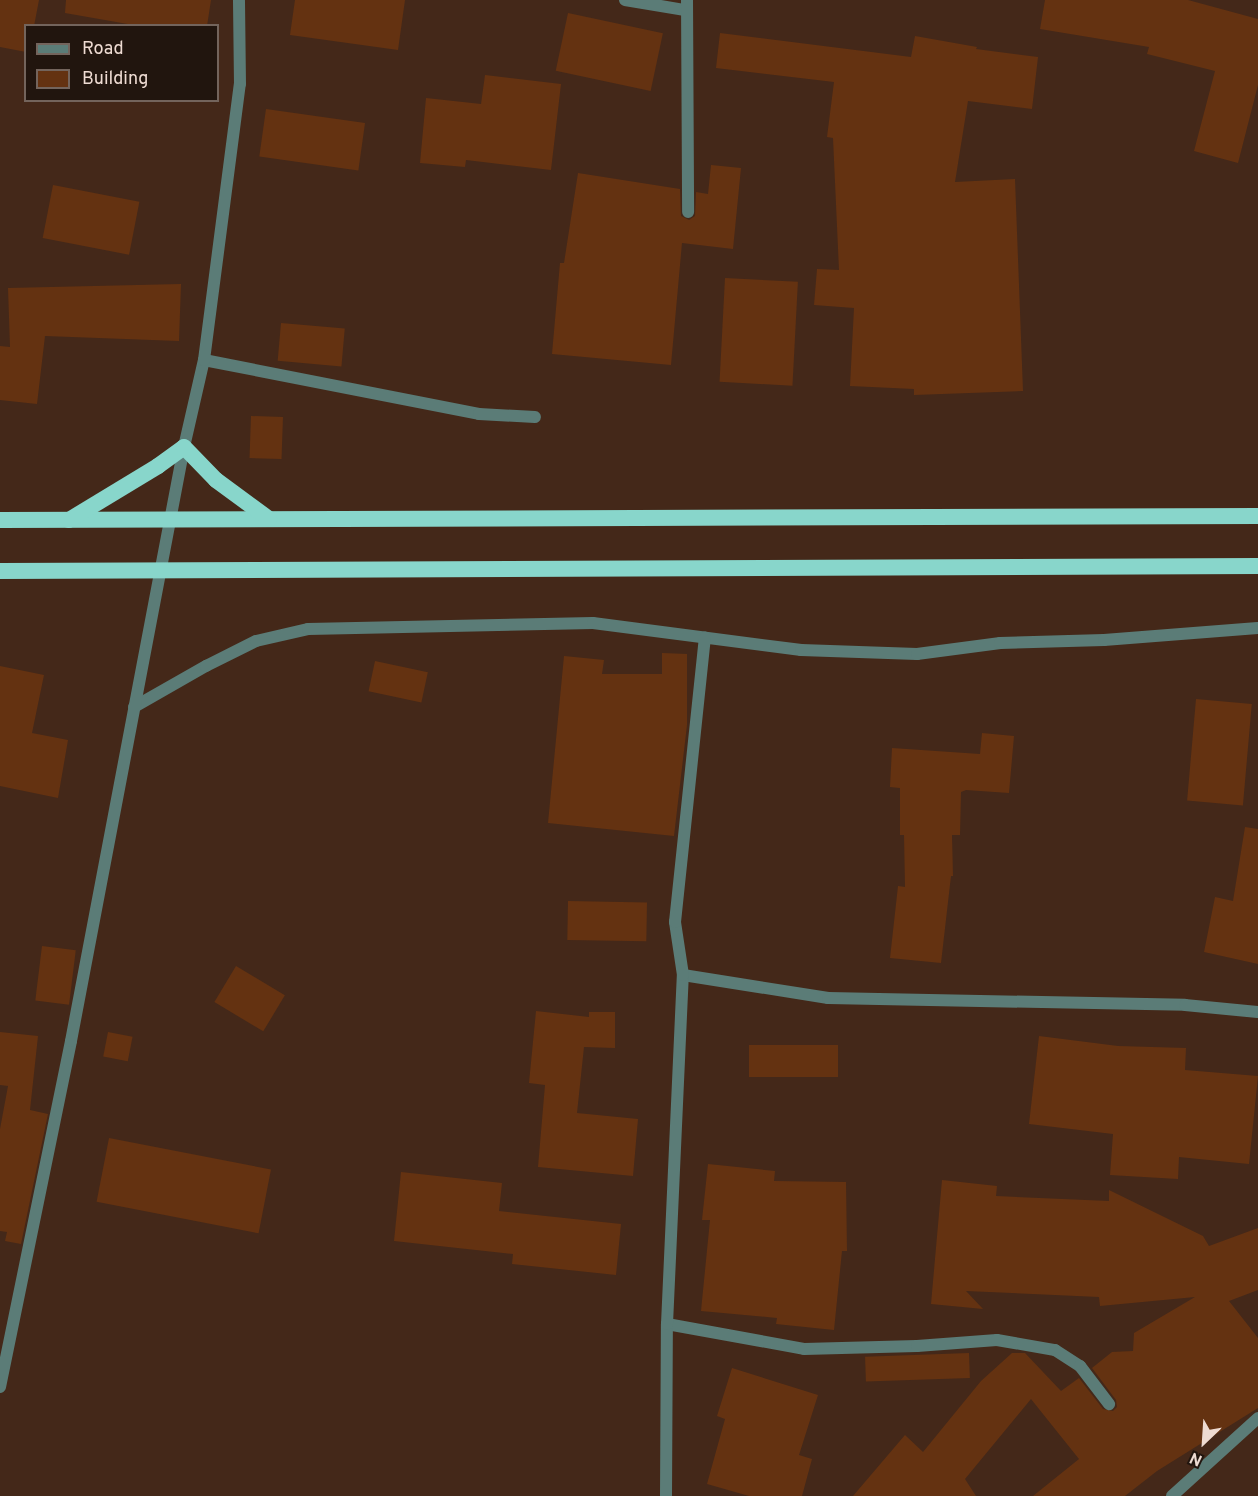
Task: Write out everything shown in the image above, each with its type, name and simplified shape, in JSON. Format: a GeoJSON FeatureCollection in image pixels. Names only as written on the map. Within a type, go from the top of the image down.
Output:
{"type":"FeatureCollection","features":[{"type":"Feature","properties":{"kind":"highway"},"geometry":{"type":"LineString","coordinates":[[68,520],[158,466],[184,447],[216,480],[269,519]]}},
{"type":"Feature","properties":{"kind":"highway"},"geometry":{"type":"LineString","coordinates":[[0,520],[1258,516]]}},
{"type":"Feature","properties":{"kind":"highway"},"geometry":{"type":"LineString","coordinates":[[0,571],[1258,566]]}},
{"type":"Feature","properties":{"kind":"street"},"geometry":{"type":"LineString","coordinates":[[1,1379],[184,447],[204,360],[240,84],[239,0]]}},
{"type":"Feature","properties":{"kind":"street"},"geometry":{"type":"LineString","coordinates":[[625,0],[686,5],[688,212]]}},
{"type":"Feature","properties":{"kind":"street"},"geometry":{"type":"LineString","coordinates":[[204,360],[479,414],[535,417]]}},
{"type":"Feature","properties":{"kind":"street"},"geometry":{"type":"LineString","coordinates":[[134,707],[206,666],[256,641],[308,629],[593,623],[842,653],[917,654],[1000,644],[1104,640],[1258,628]]}},
{"type":"Feature","properties":{"kind":"street"},"geometry":{"type":"LineString","coordinates":[[666,1496],[667,1324],[683,975],[675,922],[705,638]]}},
{"type":"Feature","properties":{"kind":"street"},"geometry":{"type":"LineString","coordinates":[[683,975],[828,998],[1185,1005],[1258,1012]]}},
{"type":"Feature","properties":{"kind":"street"},"geometry":{"type":"LineString","coordinates":[[667,1324],[804,1349],[917,1346],[997,1340],[1055,1350],[1080,1366],[1109,1404]]}},
{"type":"Feature","properties":{"kind":"street"},"geometry":{"type":"LineString","coordinates":[[1172,1496],[1258,1418]]}},
{"type":"Feature","properties":{"kind":"building"},"geometry":{"type":"Polygon","coordinates":[[[0,0],[39,0],[34,24],[24,24],[24,52],[0,47],[0,0]]]}},
{"type":"Feature","properties":{"kind":"building"},"geometry":{"type":"Polygon","coordinates":[[[66,0],[211,0],[207,24],[128,24],[65,13],[66,0]]]}},
{"type":"Feature","properties":{"kind":"building"},"geometry":{"type":"Polygon","coordinates":[[[295,0],[405,0],[398,50],[290,35],[295,0]]]}},
{"type":"Feature","properties":{"kind":"building"},"geometry":{"type":"Polygon","coordinates":[[[1045,0],[1188,0],[1258,19],[1258,85],[1238,163],[1194,151],[1215,71],[1147,54],[1149,47],[1040,29],[1045,0]]]}},
{"type":"Feature","properties":{"kind":"building"},"geometry":{"type":"Polygon","coordinates":[[[568,13],[663,33],[651,91],[556,71],[568,13]]]}},
{"type":"Feature","properties":{"kind":"building"},"geometry":{"type":"Polygon","coordinates":[[[720,33],[911,57],[915,36],[977,47],[976,49],[1038,57],[1032,109],[968,101],[955,182],[1015,179],[1023,391],[914,395],[914,389],[850,386],[854,308],[814,305],[817,269],[839,270],[833,138],[827,137],[834,82],[716,68],[720,33]]]}},
{"type":"Feature","properties":{"kind":"building"},"geometry":{"type":"Polygon","coordinates":[[[485,75],[561,84],[551,170],[466,160],[465,167],[420,163],[426,98],[481,104],[485,75]]]}},
{"type":"Feature","properties":{"kind":"building"},"geometry":{"type":"Polygon","coordinates":[[[266,109],[365,123],[358,170],[259,157],[266,109]]]}},
{"type":"Feature","properties":{"kind":"building"},"geometry":{"type":"Polygon","coordinates":[[[711,165],[741,168],[733,249],[682,243],[671,365],[552,354],[560,263],[564,263],[578,173],[680,189],[681,216],[689,220],[695,216],[696,192],[708,194],[711,165]]]}},
{"type":"Feature","properties":{"kind":"building"},"geometry":{"type":"Polygon","coordinates":[[[53,185],[139,202],[129,255],[43,238],[53,185]]]}},
{"type":"Feature","properties":{"kind":"building"},"geometry":{"type":"Polygon","coordinates":[[[725,278],[798,282],[792,386],[720,382],[725,278]]]}},
{"type":"Feature","properties":{"kind":"building"},"geometry":{"type":"Polygon","coordinates":[[[181,284],[179,341],[45,336],[37,404],[0,400],[0,346],[10,347],[8,288],[181,284]]]}},
{"type":"Feature","properties":{"kind":"building"},"geometry":{"type":"Polygon","coordinates":[[[281,323],[345,329],[341,366],[278,361],[281,323]]]}},
{"type":"Feature","properties":{"kind":"building"},"geometry":{"type":"Polygon","coordinates":[[[251,416],[283,417],[282,459],[250,458],[251,416]]]}},
{"type":"Feature","properties":{"kind":"building"},"geometry":{"type":"Polygon","coordinates":[[[662,653],[687,654],[687,725],[674,836],[548,823],[564,656],[604,660],[602,674],[662,674],[662,653]]]}},
{"type":"Feature","properties":{"kind":"building"},"geometry":{"type":"Polygon","coordinates":[[[375,661],[428,672],[421,703],[369,691],[375,661]]]}},
{"type":"Feature","properties":{"kind":"building"},"geometry":{"type":"Polygon","coordinates":[[[0,666],[44,675],[32,733],[68,740],[58,798],[0,786],[0,666]]]}},
{"type":"Feature","properties":{"kind":"building"},"geometry":{"type":"Polygon","coordinates":[[[1196,699],[1252,704],[1243,805],[1187,801],[1196,699]]]}},
{"type":"Feature","properties":{"kind":"building"},"geometry":{"type":"Polygon","coordinates":[[[982,733],[1014,736],[1009,793],[966,790],[961,792],[960,835],[952,835],[953,876],[951,876],[941,963],[890,958],[898,886],[905,887],[904,835],[900,835],[900,788],[890,787],[892,748],[980,754],[982,733]]]}},
{"type":"Feature","properties":{"kind":"building"},"geometry":{"type":"Polygon","coordinates":[[[1245,827],[1258,829],[1258,964],[1204,952],[1215,897],[1233,901],[1245,827]]]}},
{"type":"Feature","properties":{"kind":"building"},"geometry":{"type":"Polygon","coordinates":[[[568,901],[647,902],[646,941],[567,940],[568,901]]]}},
{"type":"Feature","properties":{"kind":"building"},"geometry":{"type":"Polygon","coordinates":[[[42,946],[76,950],[69,1005],[35,1001],[42,946]]]}},
{"type":"Feature","properties":{"kind":"building"},"geometry":{"type":"Polygon","coordinates":[[[236,966],[285,995],[263,1031],[214,1002],[236,966]]]}},
{"type":"Feature","properties":{"kind":"building"},"geometry":{"type":"Polygon","coordinates":[[[536,1011],[589,1017],[589,1012],[615,1012],[615,1048],[584,1047],[577,1113],[638,1119],[633,1176],[538,1167],[545,1085],[529,1083],[536,1011]]]}},
{"type":"Feature","properties":{"kind":"building"},"geometry":{"type":"Polygon","coordinates":[[[0,1032],[38,1036],[30,1110],[48,1114],[21,1244],[5,1241],[7,1232],[0,1231],[0,1129],[8,1086],[0,1085],[0,1032]]]}},
{"type":"Feature","properties":{"kind":"building"},"geometry":{"type":"Polygon","coordinates":[[[108,1032],[133,1037],[128,1061],[103,1057],[108,1032]]]}},
{"type":"Feature","properties":{"kind":"building"},"geometry":{"type":"Polygon","coordinates":[[[1039,1036],[1118,1046],[1186,1048],[1185,1070],[1258,1076],[1249,1164],[1179,1157],[1178,1179],[1110,1175],[1113,1134],[1029,1124],[1039,1036]]]}},
{"type":"Feature","properties":{"kind":"building"},"geometry":{"type":"Polygon","coordinates":[[[749,1045],[838,1045],[838,1077],[749,1077],[749,1045]]]}},
{"type":"Feature","properties":{"kind":"building"},"geometry":{"type":"Polygon","coordinates":[[[109,1138],[271,1169],[259,1233],[97,1202],[109,1138]]]}},
{"type":"Feature","properties":{"kind":"building"},"geometry":{"type":"Polygon","coordinates":[[[708,1164],[775,1171],[774,1181],[846,1182],[847,1251],[842,1251],[834,1330],[776,1324],[777,1318],[701,1311],[710,1220],[702,1220],[708,1164]]]}},
{"type":"Feature","properties":{"kind":"building"},"geometry":{"type":"Polygon","coordinates":[[[401,1172],[502,1183],[499,1211],[621,1224],[616,1275],[512,1264],[513,1254],[394,1241],[401,1172]]]}},
{"type":"Feature","properties":{"kind":"building"},"geometry":{"type":"Polygon","coordinates":[[[942,1180],[997,1186],[996,1196],[1109,1201],[1109,1190],[1203,1236],[1209,1246],[1258,1228],[1258,1290],[1229,1301],[1258,1338],[1258,1408],[1157,1471],[1125,1496],[1033,1496],[1079,1459],[1031,1399],[965,1479],[976,1496],[853,1496],[905,1435],[923,1452],[981,1381],[1012,1353],[1025,1353],[1061,1391],[1079,1378],[1103,1409],[1113,1411],[1117,1407],[1116,1400],[1092,1368],[1112,1352],[1133,1351],[1134,1333],[1195,1297],[1100,1306],[1099,1297],[966,1291],[983,1309],[931,1304],[942,1180]]]}},
{"type":"Feature","properties":{"kind":"building"},"geometry":{"type":"Polygon","coordinates":[[[969,1353],[970,1378],[866,1382],[865,1357],[969,1353]]]}},
{"type":"Feature","properties":{"kind":"building"},"geometry":{"type":"Polygon","coordinates":[[[732,1368],[818,1395],[799,1455],[812,1459],[802,1496],[749,1496],[707,1484],[725,1419],[717,1416],[732,1368]]]}}]}
